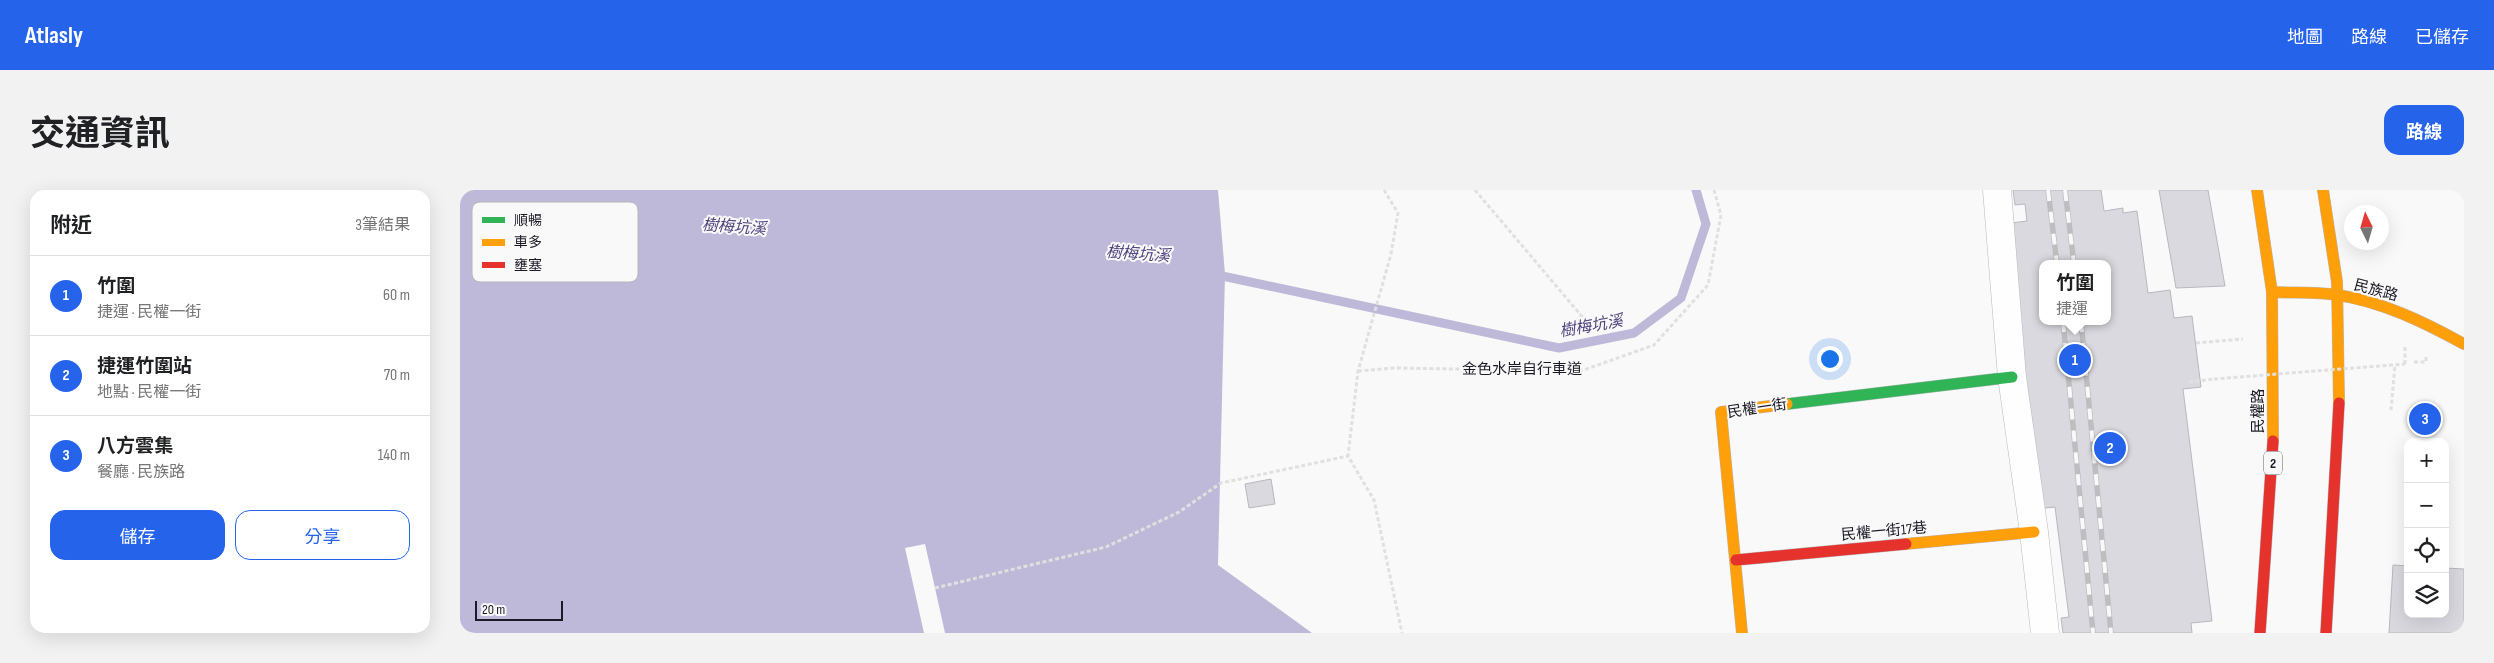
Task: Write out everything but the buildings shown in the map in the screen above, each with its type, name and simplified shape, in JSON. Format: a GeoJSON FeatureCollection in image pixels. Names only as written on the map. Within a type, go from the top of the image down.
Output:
{"type":"FeatureCollection","features":[{"type":"Feature","properties":{"kind":"street"},"geometry":{"type":"LineString","coordinates":[[1997,190],[2012,378],[2034,532],[2045,633]]}},
{"type":"Feature","properties":{"kind":"street","name":"民權路"},"geometry":{"type":"LineString","coordinates":[[2257,190],[2272,292],[2273,459],[2260,633]]}},
{"type":"Feature","properties":{"kind":"street"},"geometry":{"type":"LineString","coordinates":[[2323,190],[2338,295],[2338,464],[2326,633]]}},
{"type":"Feature","properties":{"kind":"street","name":"民族路"},"geometry":{"type":"LineString","coordinates":[[2272,292],[2338,295],[2411,316],[2464,344]]}},
{"type":"Feature","properties":{"kind":"street","name":"民權一街"},"geometry":{"type":"LineString","coordinates":[[1742,633],[1721,412],[2012,378]]}},
{"type":"Feature","properties":{"kind":"street","name":"民權一街17巷"},"geometry":{"type":"LineString","coordinates":[[1736,560],[2034,532]]}},
{"type":"Feature","properties":{"kind":"path"},"geometry":{"type":"LineString","coordinates":[[1384,190],[1398,213],[1391,254],[1358,371],[1348,456],[1374,500],[1402,633]]}},
{"type":"Feature","properties":{"kind":"path"},"geometry":{"type":"LineString","coordinates":[[1475,190],[1585,320]]}},
{"type":"Feature","properties":{"kind":"path","name":"金色水岸自行車道"},"geometry":{"type":"LineString","coordinates":[[1358,371],[1394,368],[1581,371],[1654,346],[1708,285],[1721,216],[1714,190]]}},
{"type":"Feature","properties":{"kind":"path"},"geometry":{"type":"LineString","coordinates":[[2196,344],[2244,339]]}},
{"type":"Feature","properties":{"kind":"path"},"geometry":{"type":"LineString","coordinates":[[2189,382],[2405,364]]}},
{"type":"Feature","properties":{"kind":"path"},"geometry":{"type":"LineString","coordinates":[[2391,410],[2395,365]]}},
{"type":"Feature","properties":{"kind":"path"},"geometry":{"type":"LineString","coordinates":[[935,588],[1106,547],[1179,512],[1221,483],[1348,456]]}},
{"type":"Feature","properties":{"kind":"water"},"geometry":{"type":"Polygon","coordinates":[[[460,190],[1218,190],[1225,274],[1218,565],[1312,633],[460,633],[460,190]]]}},
{"type":"Feature","properties":{"kind":"pier"},"geometry":{"type":"Polygon","coordinates":[[[925,544],[945,633],[924,633],[905,548],[925,544]]]}},
{"type":"Feature","properties":{"kind":"waterway","name":"樹梅坑溪"},"geometry":{"type":"LineString","coordinates":[[1213,274],[1559,348],[1634,333],[1681,298],[1706,224],[1696,190]]}},
{"type":"Feature","properties":{"kind":"railway"},"geometry":{"type":"LineString","coordinates":[[2048,190],[2057,260]]}},
{"type":"Feature","properties":{"kind":"railway"},"geometry":{"type":"LineString","coordinates":[[2065,190],[2074,260]]}},
{"type":"Feature","properties":{"kind":"railway"},"geometry":{"type":"LineString","coordinates":[[2063,325],[2093,633]]}},
{"type":"Feature","properties":{"kind":"railway"},"geometry":{"type":"LineString","coordinates":[[2081,325],[2111,633]]}},
{"type":"Feature","properties":{"kind":"traffic: fast"},"geometry":{"type":"LineString","coordinates":[[1787,404],[2012,377]]}},
{"type":"Feature","properties":{"kind":"traffic: slow"},"geometry":{"type":"LineString","coordinates":[[2257,190],[2272,292],[2273,441]]}},
{"type":"Feature","properties":{"kind":"traffic: slow"},"geometry":{"type":"LineString","coordinates":[[2323,190],[2337,282],[2339,403]]}},
{"type":"Feature","properties":{"kind":"traffic: slow"},"geometry":{"type":"LineString","coordinates":[[2272,292],[2330,294],[2355,298],[2387,308],[2418,321],[2464,344]]}},
{"type":"Feature","properties":{"kind":"traffic: slow"},"geometry":{"type":"LineString","coordinates":[[1742,633],[1721,412],[1787,404]]}},
{"type":"Feature","properties":{"kind":"traffic: slow"},"geometry":{"type":"LineString","coordinates":[[1906,544],[2034,532]]}},
{"type":"Feature","properties":{"kind":"traffic: jam"},"geometry":{"type":"LineString","coordinates":[[2326,633],[2339,403]]}},
{"type":"Feature","properties":{"kind":"traffic: jam"},"geometry":{"type":"LineString","coordinates":[[2260,633],[2273,441]]}},
{"type":"Feature","properties":{"kind":"traffic: jam"},"geometry":{"type":"LineString","coordinates":[[1736,560],[1906,544]]}},
{"type":"Feature","properties":{"kind":"place","name":"竹圍"},"geometry":{"type":"Point","coordinates":[2075,360]}},
{"type":"Feature","properties":{"kind":"place","name":"八方雲集"},"geometry":{"type":"Point","coordinates":[2425,419]}},
{"type":"Feature","properties":{"kind":"place","name":"捷運竹圍站"},"geometry":{"type":"Point","coordinates":[2110,448]}}]}
